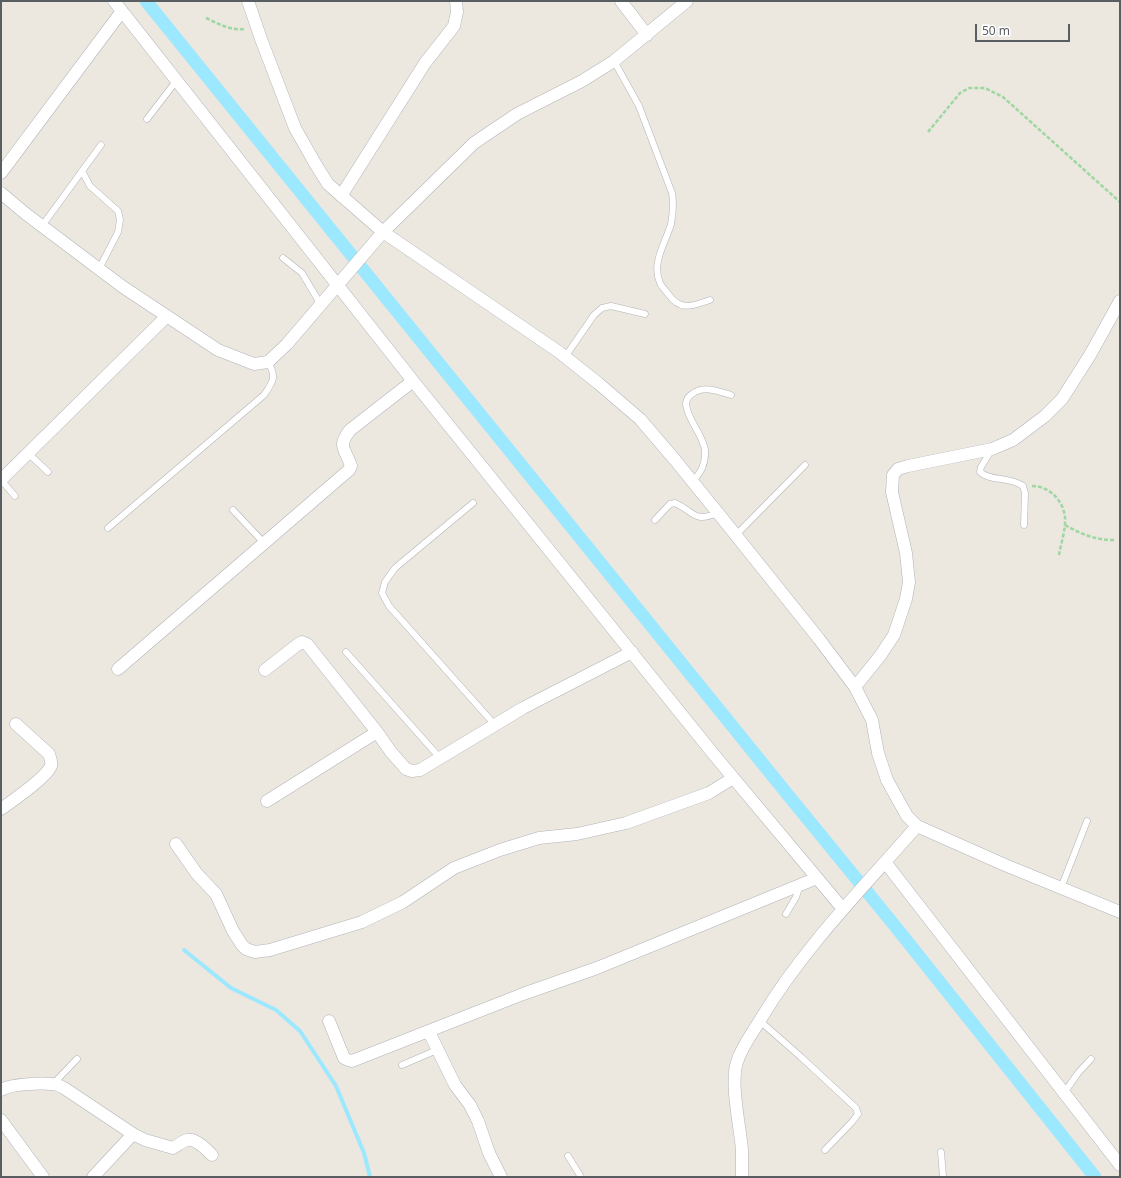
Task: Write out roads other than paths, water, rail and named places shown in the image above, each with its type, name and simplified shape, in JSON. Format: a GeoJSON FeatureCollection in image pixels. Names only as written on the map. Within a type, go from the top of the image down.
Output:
{"type":"FeatureCollection","features":[{"type":"Feature","properties":{"kind":"street"},"geometry":{"type":"LineString","coordinates":[[114,1],[413,381],[733,778],[843,909]]}},
{"type":"Feature","properties":{"kind":"street"},"geometry":{"type":"LineString","coordinates":[[248,1],[295,128],[328,184],[383,232],[565,357],[640,419],[693,481],[819,639],[855,687],[872,720],[878,752],[887,780],[908,816],[917,826],[1120,912]]}},
{"type":"Feature","properties":{"kind":"street"},"geometry":{"type":"LineString","coordinates":[[341,196],[414,80],[454,26],[458,12],[456,1]]}},
{"type":"Feature","properties":{"kind":"street"},"geometry":{"type":"LineString","coordinates":[[621,1],[647,35]]}},
{"type":"Feature","properties":{"kind":"street"},"geometry":{"type":"LineString","coordinates":[[1,193],[99,269],[218,350],[254,364],[268,362],[287,344],[383,232],[474,143],[517,114],[582,82],[614,61],[687,1]]}},
{"type":"Feature","properties":{"kind":"street"},"geometry":{"type":"LineString","coordinates":[[1,173],[122,11]]}},
{"type":"Feature","properties":{"kind":"street"},"geometry":{"type":"LineString","coordinates":[[855,687],[880,656],[894,635],[906,599],[909,582],[906,553],[892,492],[893,475],[898,469],[908,466],[992,449],[1013,440],[1045,416],[1062,399],[1090,355],[1120,301]]}},
{"type":"Feature","properties":{"kind":"street"},"geometry":{"type":"LineString","coordinates":[[1,480],[167,316]]}},
{"type":"Feature","properties":{"kind":"street"},"geometry":{"type":"LineString","coordinates":[[118,669],[349,470],[351,466],[342,444],[342,440],[350,430],[413,381]]}},
{"type":"Feature","properties":{"kind":"street"},"geometry":{"type":"LineString","coordinates":[[265,670],[297,645],[302,642],[307,644],[377,732],[391,752],[406,769],[412,771],[420,770],[523,708],[632,652]]}},
{"type":"Feature","properties":{"kind":"street"},"geometry":{"type":"LineString","coordinates":[[1,809],[38,780],[51,766],[49,754],[16,724]]}},
{"type":"Feature","properties":{"kind":"street"},"geometry":{"type":"LineString","coordinates":[[267,801],[377,732]]}},
{"type":"Feature","properties":{"kind":"street"},"geometry":{"type":"LineString","coordinates":[[176,844],[197,874],[216,894],[234,932],[242,945],[256,952],[270,950],[362,922],[404,902],[454,868],[500,850],[539,838],[577,834],[626,823],[709,793],[733,778]]}},
{"type":"Feature","properties":{"kind":"street"},"geometry":{"type":"LineString","coordinates":[[742,1177],[742,1150],[735,1084],[737,1063],[774,998],[810,948],[853,897],[917,826]]}},
{"type":"Feature","properties":{"kind":"street"},"geometry":{"type":"LineString","coordinates":[[881,867],[1119,1161]]}},
{"type":"Feature","properties":{"kind":"street"},"geometry":{"type":"LineString","coordinates":[[328,1021],[344,1058],[352,1061],[523,994],[597,968],[817,878]]}},
{"type":"Feature","properties":{"kind":"street"},"geometry":{"type":"LineString","coordinates":[[429,1032],[454,1085],[470,1105],[478,1121],[489,1153],[501,1177]]}},
{"type":"Feature","properties":{"kind":"street"},"geometry":{"type":"LineString","coordinates":[[1,1090],[6,1087],[53,1084],[64,1088],[133,1134],[145,1140],[172,1148],[189,1139],[198,1142],[212,1155]]}},
{"type":"Feature","properties":{"kind":"street"},"geometry":{"type":"LineString","coordinates":[[1,1120],[43,1177]]}},
{"type":"Feature","properties":{"kind":"street"},"geometry":{"type":"LineString","coordinates":[[93,1177],[133,1134]]}},
{"type":"Feature","properties":{"kind":"lane"},"geometry":{"type":"LineString","coordinates":[[614,61],[639,106],[672,193],[674,205],[671,223],[657,267],[660,282],[671,298],[680,305],[689,307],[710,300]]}},
{"type":"Feature","properties":{"kind":"lane"},"geometry":{"type":"LineString","coordinates":[[147,119],[177,80]]}},
{"type":"Feature","properties":{"kind":"lane"},"geometry":{"type":"LineString","coordinates":[[42,226],[101,145]]}},
{"type":"Feature","properties":{"kind":"lane"},"geometry":{"type":"LineString","coordinates":[[82,171],[90,186],[118,211],[120,220],[118,232],[99,269]]}},
{"type":"Feature","properties":{"kind":"lane"},"geometry":{"type":"LineString","coordinates":[[283,258],[302,273],[321,305]]}},
{"type":"Feature","properties":{"kind":"lane"},"geometry":{"type":"LineString","coordinates":[[565,357],[594,316],[602,308],[611,306],[645,314]]}},
{"type":"Feature","properties":{"kind":"lane"},"geometry":{"type":"LineString","coordinates":[[108,528],[264,395],[271,386],[274,378],[273,371],[268,362]]}},
{"type":"Feature","properties":{"kind":"lane"},"geometry":{"type":"LineString","coordinates":[[693,481],[702,470],[704,449],[686,404],[689,396],[697,390],[710,389],[731,395]]}},
{"type":"Feature","properties":{"kind":"lane"},"geometry":{"type":"LineString","coordinates":[[992,449],[981,467],[980,472],[982,475],[990,477],[1017,481],[1023,486],[1025,493],[1024,525]]}},
{"type":"Feature","properties":{"kind":"lane"},"geometry":{"type":"LineString","coordinates":[[28,453],[48,472]]}},
{"type":"Feature","properties":{"kind":"lane"},"geometry":{"type":"LineString","coordinates":[[736,535],[805,465]]}},
{"type":"Feature","properties":{"kind":"lane"},"geometry":{"type":"LineString","coordinates":[[1,480],[15,496]]}},
{"type":"Feature","properties":{"kind":"lane"},"geometry":{"type":"LineString","coordinates":[[473,503],[395,568],[385,582],[382,593],[389,606],[495,725]]}},
{"type":"Feature","properties":{"kind":"lane"},"geometry":{"type":"LineString","coordinates":[[654,520],[670,504],[675,503],[700,517],[707,517],[718,513]]}},
{"type":"Feature","properties":{"kind":"lane"},"geometry":{"type":"LineString","coordinates":[[233,510],[264,543]]}},
{"type":"Feature","properties":{"kind":"lane"},"geometry":{"type":"LineString","coordinates":[[346,652],[440,758]]}},
{"type":"Feature","properties":{"kind":"lane"},"geometry":{"type":"LineString","coordinates":[[1061,888],[1087,821]]}},
{"type":"Feature","properties":{"kind":"lane"},"geometry":{"type":"LineString","coordinates":[[786,914],[796,897],[800,884]]}},
{"type":"Feature","properties":{"kind":"lane"},"geometry":{"type":"LineString","coordinates":[[760,1021],[801,1056],[856,1108],[858,1114],[825,1150]]}},
{"type":"Feature","properties":{"kind":"lane"},"geometry":{"type":"LineString","coordinates":[[402,1065],[437,1050]]}},
{"type":"Feature","properties":{"kind":"lane"},"geometry":{"type":"LineString","coordinates":[[53,1084],[77,1059]]}},
{"type":"Feature","properties":{"kind":"lane"},"geometry":{"type":"LineString","coordinates":[[1064,1093],[1078,1073],[1091,1059]]}},
{"type":"Feature","properties":{"kind":"lane"},"geometry":{"type":"LineString","coordinates":[[941,1152],[943,1177]]}},
{"type":"Feature","properties":{"kind":"lane"},"geometry":{"type":"LineString","coordinates":[[568,1156],[581,1177]]}},
{"type":"Feature","properties":{"kind":"waterway"},"geometry":{"type":"LineString","coordinates":[[146,1],[895,926],[1095,1177]]}},
{"type":"Feature","properties":{"kind":"waterway"},"geometry":{"type":"LineString","coordinates":[[184,950],[231,988],[276,1010],[300,1031],[336,1086],[364,1153],[370,1177]]}}]}
